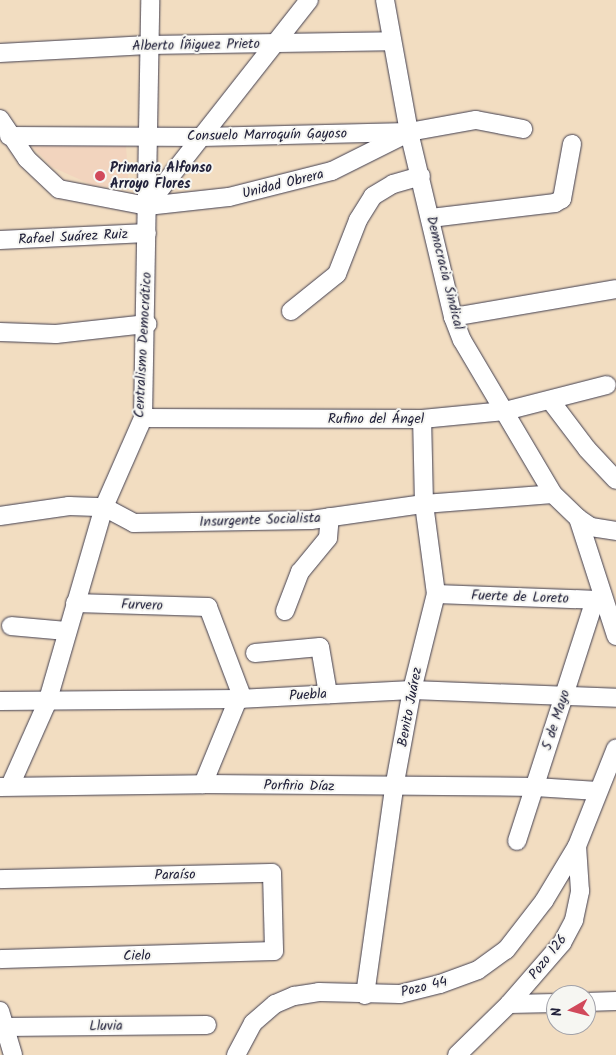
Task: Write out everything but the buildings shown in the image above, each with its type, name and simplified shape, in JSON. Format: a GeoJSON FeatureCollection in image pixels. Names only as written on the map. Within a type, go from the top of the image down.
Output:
{"type":"FeatureCollection","features":[{"type":"Feature","properties":{"kind":"street","name":"Centralismo Democrático"},"geometry":{"type":"LineString","coordinates":[[5,787],[46,703],[104,507],[142,418],[146,324],[146,137],[150,0]]}},
{"type":"Feature","properties":{"kind":"street"},"geometry":{"type":"LineString","coordinates":[[147,206],[309,0]]}},
{"type":"Feature","properties":{"kind":"street","name":"Democracia Sindical"},"geometry":{"type":"LineString","coordinates":[[385,0],[409,132],[431,218],[453,317],[462,340],[553,494],[578,518],[599,600]]}},
{"type":"Feature","properties":{"kind":"street","name":"Alberto Íñiguez Prieto"},"geometry":{"type":"LineString","coordinates":[[0,53],[148,45],[391,41]]}},
{"type":"Feature","properties":{"kind":"street","name":"Consuelo Marroquín Gayoso"},"geometry":{"type":"LineString","coordinates":[[4,128],[146,137],[202,137],[409,132],[476,120],[523,129]]}},
{"type":"Feature","properties":{"kind":"street","name":"Unidad Obrera"},"geometry":{"type":"LineString","coordinates":[[4,128],[27,159],[59,189],[147,206],[229,197],[332,171],[409,132]]}},
{"type":"Feature","properties":{"kind":"street"},"geometry":{"type":"LineString","coordinates":[[431,218],[555,203],[562,200],[572,144]]}},
{"type":"Feature","properties":{"kind":"street"},"geometry":{"type":"LineString","coordinates":[[291,311],[337,274],[358,220],[373,196],[393,184],[421,176]]}},
{"type":"Feature","properties":{"kind":"street","name":"Rafael Suárez Ruiz"},"geometry":{"type":"LineString","coordinates":[[0,240],[147,233]]}},
{"type":"Feature","properties":{"kind":"street"},"geometry":{"type":"LineString","coordinates":[[453,317],[616,289]]}},
{"type":"Feature","properties":{"kind":"street"},"geometry":{"type":"LineString","coordinates":[[0,332],[56,334],[146,324]]}},
{"type":"Feature","properties":{"kind":"street","name":"Rufino del Ángel"},"geometry":{"type":"LineString","coordinates":[[142,418],[422,420],[505,411],[607,386]]}},
{"type":"Feature","properties":{"kind":"street"},"geometry":{"type":"LineString","coordinates":[[550,400],[586,449],[616,480]]}},
{"type":"Feature","properties":{"kind":"street","name":"Benito Juárez"},"geometry":{"type":"LineString","coordinates":[[365,995],[394,788],[412,690],[436,594],[424,504],[422,420]]}},
{"type":"Feature","properties":{"kind":"street","name":"Insurgente Socialista"},"geometry":{"type":"LineString","coordinates":[[0,516],[69,506],[104,507],[134,523],[330,517],[424,504],[553,494]]}},
{"type":"Feature","properties":{"kind":"street"},"geometry":{"type":"LineString","coordinates":[[578,518],[591,527],[611,531],[616,516]]}},
{"type":"Feature","properties":{"kind":"street"},"geometry":{"type":"LineString","coordinates":[[285,611],[300,572],[328,538],[330,517]]}},
{"type":"Feature","properties":{"kind":"street","name":"Fuerte de Loreto"},"geometry":{"type":"LineString","coordinates":[[436,594],[599,600]]}},
{"type":"Feature","properties":{"kind":"street"},"geometry":{"type":"LineString","coordinates":[[599,600],[616,636]]}},
{"type":"Feature","properties":{"kind":"street","name":"5 de Mayo"},"geometry":{"type":"LineString","coordinates":[[517,840],[564,695],[599,600]]}},
{"type":"Feature","properties":{"kind":"street","name":"Furvero"},"geometry":{"type":"LineString","coordinates":[[75,603],[208,607],[240,699]]}},
{"type":"Feature","properties":{"kind":"street"},"geometry":{"type":"LineString","coordinates":[[11,626],[66,631]]}},
{"type":"Feature","properties":{"kind":"street"},"geometry":{"type":"LineString","coordinates":[[255,653],[320,647],[328,694]]}},
{"type":"Feature","properties":{"kind":"street","name":"Puebla"},"geometry":{"type":"LineString","coordinates":[[0,701],[46,703],[240,699],[412,690],[616,698]]}},
{"type":"Feature","properties":{"kind":"street"},"geometry":{"type":"LineString","coordinates":[[203,784],[240,699]]}},
{"type":"Feature","properties":{"kind":"street","name":"Pozo 126"},"geometry":{"type":"LineString","coordinates":[[457,1055],[509,1004],[562,943],[574,920],[580,891],[577,846],[616,748]]}},
{"type":"Feature","properties":{"kind":"street","name":"Porfirio Díaz"},"geometry":{"type":"LineString","coordinates":[[5,787],[203,784],[394,788],[535,787],[598,791]]}},
{"type":"Feature","properties":{"kind":"street","name":"Pozo 44"},"geometry":{"type":"LineString","coordinates":[[236,1055],[253,1023],[275,1004],[294,996],[319,992],[365,995],[400,994],[440,984],[478,970],[506,950],[544,901],[577,846]]}},
{"type":"Feature","properties":{"kind":"street","name":"Paraíso"},"geometry":{"type":"LineString","coordinates":[[0,879],[272,873],[274,951]]}},
{"type":"Feature","properties":{"kind":"street","name":"Cielo"},"geometry":{"type":"LineString","coordinates":[[0,959],[274,951]]}},
{"type":"Feature","properties":{"kind":"street"},"geometry":{"type":"LineString","coordinates":[[596,1002],[616,1001]]}},
{"type":"Feature","properties":{"kind":"street"},"geometry":{"type":"LineString","coordinates":[[509,1004],[546,1003]]}},
{"type":"Feature","properties":{"kind":"street"},"geometry":{"type":"LineString","coordinates":[[3,1019],[14,1055]]}},
{"type":"Feature","properties":{"kind":"street","name":"Lluvia"},"geometry":{"type":"LineString","coordinates":[[3,1019],[207,1025]]}},
{"type":"Feature","properties":{"kind":"shaded area","name":"Primaria Alfonso Arroyo Flores"},"geometry":{"type":"Polygon","coordinates":[[[32,146],[126,146],[129,190],[92,185],[52,167],[32,146]]]}},
{"type":"Feature","properties":{"kind":"place","name":"Primaria Alfonso Arroyo Flores"},"geometry":{"type":"Point","coordinates":[100,176]}}]}
